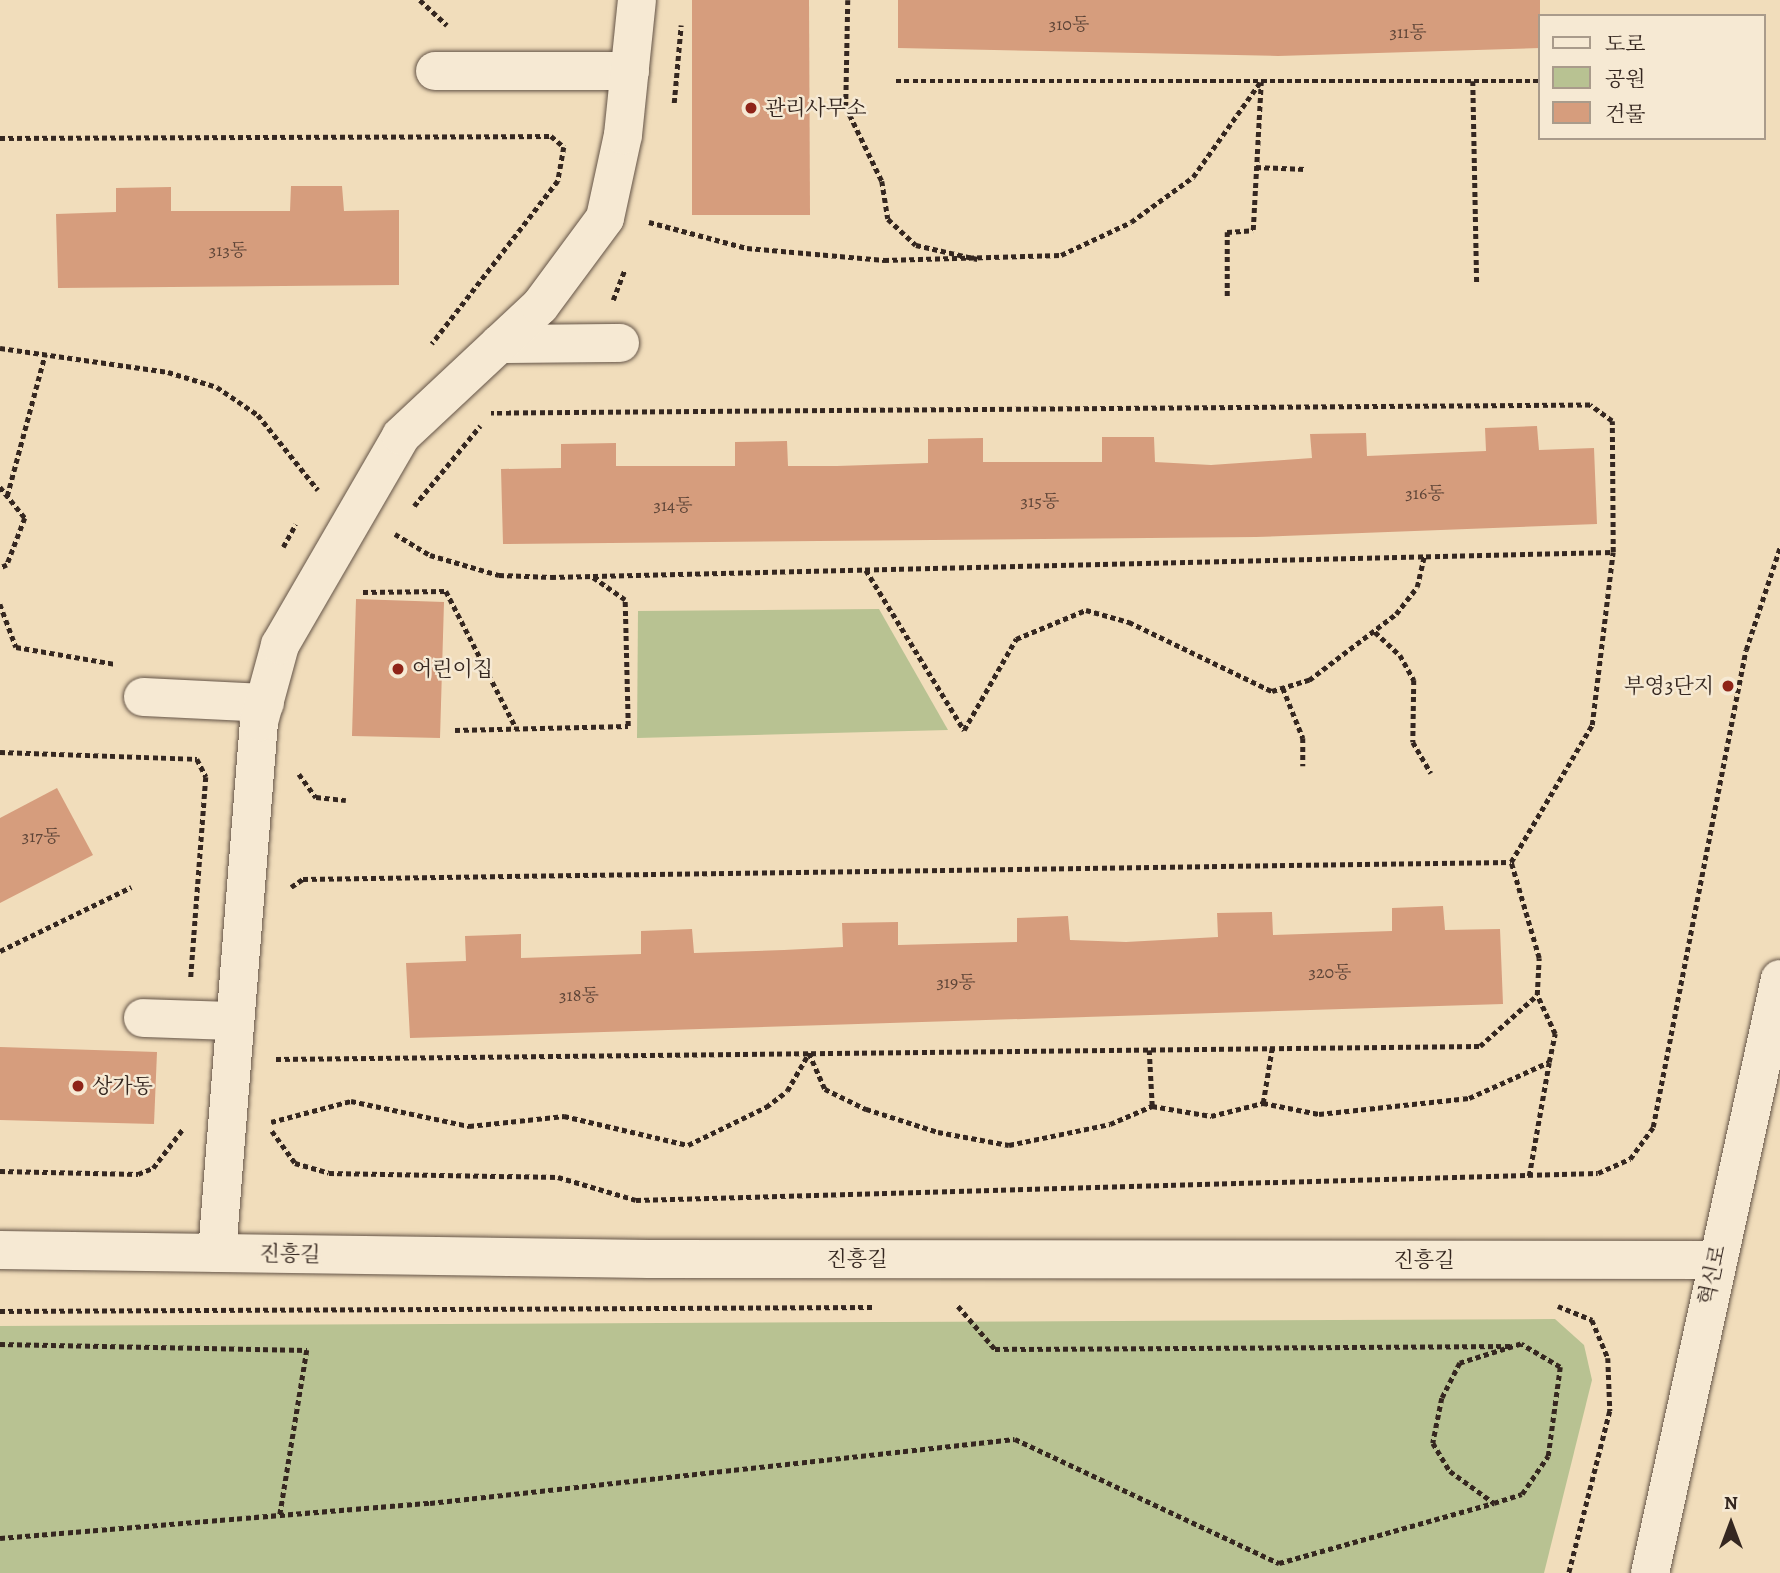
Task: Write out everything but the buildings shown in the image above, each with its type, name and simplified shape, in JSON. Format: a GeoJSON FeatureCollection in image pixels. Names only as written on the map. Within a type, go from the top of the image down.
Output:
{"type":"FeatureCollection","features":[{"type":"Feature","properties":{"kind":"street"},"geometry":{"type":"LineString","coordinates":[[216,1253],[265,703],[280,645],[353,510],[401,436],[540,306],[605,218],[630,71],[637,0]]}},
{"type":"Feature","properties":{"kind":"street"},"geometry":{"type":"LineString","coordinates":[[435,71],[630,71]]}},
{"type":"Feature","properties":{"kind":"street"},"geometry":{"type":"LineString","coordinates":[[499,344],[620,343]]}},
{"type":"Feature","properties":{"kind":"street"},"geometry":{"type":"LineString","coordinates":[[143,697],[265,703]]}},
{"type":"Feature","properties":{"kind":"street","name":"혁신로"},"geometry":{"type":"LineString","coordinates":[[1650,1573],[1714,1260],[1780,979]]}},
{"type":"Feature","properties":{"kind":"street"},"geometry":{"type":"LineString","coordinates":[[143,1018],[235,1021]]}},
{"type":"Feature","properties":{"kind":"street","name":"진흥길"},"geometry":{"type":"LineString","coordinates":[[0,1250],[1714,1260]]}},
{"type":"Feature","properties":{"kind":"path"},"geometry":{"type":"LineString","coordinates":[[848,0],[846,107],[882,181],[887,219],[916,245],[982,260]]}},
{"type":"Feature","properties":{"kind":"path"},"geometry":{"type":"LineString","coordinates":[[673,110],[683,44],[680,11]]}},
{"type":"Feature","properties":{"kind":"path"},"geometry":{"type":"LineString","coordinates":[[897,81],[1538,81]]}},
{"type":"Feature","properties":{"kind":"path"},"geometry":{"type":"LineString","coordinates":[[645,208],[641,220],[747,248],[982,260],[1061,255],[1131,222],[1194,177],[1261,81]]}},
{"type":"Feature","properties":{"kind":"path"},"geometry":{"type":"LineString","coordinates":[[1227,296],[1227,232],[1253,230],[1261,81]]}},
{"type":"Feature","properties":{"kind":"path"},"geometry":{"type":"LineString","coordinates":[[1473,81],[1477,282]]}},
{"type":"Feature","properties":{"kind":"path"},"geometry":{"type":"LineString","coordinates":[[0,138],[551,136],[564,147],[558,181],[430,346]]}},
{"type":"Feature","properties":{"kind":"path"},"geometry":{"type":"LineString","coordinates":[[1256,167],[1305,169]]}},
{"type":"Feature","properties":{"kind":"path"},"geometry":{"type":"LineString","coordinates":[[566,343],[615,297],[628,258]]}},
{"type":"Feature","properties":{"kind":"path"},"geometry":{"type":"LineString","coordinates":[[0,348],[168,372],[216,387],[258,415],[318,490],[430,555],[499,575],[592,576],[1613,552]]}},
{"type":"Feature","properties":{"kind":"path"},"geometry":{"type":"LineString","coordinates":[[7,496],[45,354]]}},
{"type":"Feature","properties":{"kind":"path"},"geometry":{"type":"LineString","coordinates":[[409,513],[500,404]]}},
{"type":"Feature","properties":{"kind":"path"},"geometry":{"type":"LineString","coordinates":[[490,413],[1590,405],[1612,421],[1613,552],[1592,725],[1511,862],[1539,958],[1537,995],[1555,1034],[1529,1176]]}},
{"type":"Feature","properties":{"kind":"path"},"geometry":{"type":"LineString","coordinates":[[311,501],[327,479]]}},
{"type":"Feature","properties":{"kind":"path"},"geometry":{"type":"LineString","coordinates":[[0,487],[25,518],[7,565],[0,568]]}},
{"type":"Feature","properties":{"kind":"path"},"geometry":{"type":"LineString","coordinates":[[277,559],[303,513]]}},
{"type":"Feature","properties":{"kind":"path"},"geometry":{"type":"LineString","coordinates":[[386,543],[401,522]]}},
{"type":"Feature","properties":{"kind":"path"},"geometry":{"type":"LineString","coordinates":[[269,1111],[267,1124],[295,1163],[329,1173],[558,1177],[636,1200],[1529,1176],[1609,1168],[1630,1160],[1653,1127],[1746,650],[1780,547]]}},
{"type":"Feature","properties":{"kind":"path"},"geometry":{"type":"LineString","coordinates":[[866,570],[964,730],[1016,639],[1086,610],[1129,622],[1238,678],[1272,691],[1309,680],[1375,632],[1417,587],[1424,557]]}},
{"type":"Feature","properties":{"kind":"path"},"geometry":{"type":"LineString","coordinates":[[454,730],[628,726],[625,600],[592,576]]}},
{"type":"Feature","properties":{"kind":"path"},"geometry":{"type":"LineString","coordinates":[[351,592],[446,591],[516,728]]}},
{"type":"Feature","properties":{"kind":"path"},"geometry":{"type":"LineString","coordinates":[[0,604],[16,647],[118,664]]}},
{"type":"Feature","properties":{"kind":"path"},"geometry":{"type":"LineString","coordinates":[[1375,632],[1400,655],[1413,680],[1413,742],[1431,774]]}},
{"type":"Feature","properties":{"kind":"path"},"geometry":{"type":"LineString","coordinates":[[1283,688],[1303,738],[1303,766]]}},
{"type":"Feature","properties":{"kind":"path"},"geometry":{"type":"LineString","coordinates":[[0,752],[197,759],[206,777],[188,1019]]}},
{"type":"Feature","properties":{"kind":"path"},"geometry":{"type":"LineString","coordinates":[[290,763],[316,797],[346,800]]}},
{"type":"Feature","properties":{"kind":"path"},"geometry":{"type":"LineString","coordinates":[[283,892],[317,878],[1511,862]]}},
{"type":"Feature","properties":{"kind":"path"},"geometry":{"type":"LineString","coordinates":[[0,951],[131,887]]}},
{"type":"Feature","properties":{"kind":"path"},"geometry":{"type":"LineString","coordinates":[[276,1059],[1480,1046],[1537,995]]}},
{"type":"Feature","properties":{"kind":"path"},"geometry":{"type":"LineString","coordinates":[[274,1072],[277,1045]]}},
{"type":"Feature","properties":{"kind":"path"},"geometry":{"type":"LineString","coordinates":[[1263,1102],[1272,1048]]}},
{"type":"Feature","properties":{"kind":"path"},"geometry":{"type":"LineString","coordinates":[[1149,1049],[1152,1106]]}},
{"type":"Feature","properties":{"kind":"path"},"geometry":{"type":"LineString","coordinates":[[809,1054],[825,1089],[866,1109],[937,1132],[1009,1145],[1110,1124],[1152,1106],[1212,1116],[1263,1102],[1319,1114],[1469,1098],[1549,1062]]}},
{"type":"Feature","properties":{"kind":"path"},"geometry":{"type":"LineString","coordinates":[[267,1124],[351,1101],[469,1126],[564,1116],[688,1145],[766,1107],[787,1091],[809,1054]]}},
{"type":"Feature","properties":{"kind":"path"},"geometry":{"type":"LineString","coordinates":[[0,1171],[138,1174],[153,1168],[182,1131],[182,1119]]}},
{"type":"Feature","properties":{"kind":"path"},"geometry":{"type":"LineString","coordinates":[[1548,1302],[1592,1320],[1608,1357],[1610,1411],[1569,1573]]}},
{"type":"Feature","properties":{"kind":"path"},"geometry":{"type":"LineString","coordinates":[[944,1306],[972,1306]]}},
{"type":"Feature","properties":{"kind":"path"},"geometry":{"type":"LineString","coordinates":[[0,1538],[280,1515],[1014,1439],[1279,1563],[1522,1494],[1548,1456],[1558,1413],[1560,1367],[1516,1346],[1448,1341],[995,1349],[958,1306]]}},
{"type":"Feature","properties":{"kind":"path"},"geometry":{"type":"LineString","coordinates":[[0,1311],[889,1307]]}},
{"type":"Feature","properties":{"kind":"path"},"geometry":{"type":"LineString","coordinates":[[0,1345],[307,1350],[280,1515]]}},
{"type":"Feature","properties":{"kind":"path"},"geometry":{"type":"LineString","coordinates":[[1494,1503],[1450,1471],[1433,1443],[1442,1398],[1460,1363],[1516,1346]]}},
{"type":"Feature","properties":{"kind":"green space"},"geometry":{"type":"Polygon","coordinates":[[[879,609],[948,730],[637,738],[638,611],[879,609]]]}},
{"type":"Feature","properties":{"kind":"green space"},"geometry":{"type":"Polygon","coordinates":[[[1555,1319],[1584,1345],[1592,1380],[1544,1573],[0,1573],[0,1326],[1555,1319]]]}},
{"type":"Feature","properties":{"kind":"place","name":"관리사무소"},"geometry":{"type":"Point","coordinates":[751,108]}},
{"type":"Feature","properties":{"kind":"place","name":"어린이집"},"geometry":{"type":"Point","coordinates":[398,669]}},
{"type":"Feature","properties":{"kind":"place","name":"부영3단지"},"geometry":{"type":"Point","coordinates":[1728,686]}},
{"type":"Feature","properties":{"kind":"place","name":"상가동"},"geometry":{"type":"Point","coordinates":[78,1086]}}]}
